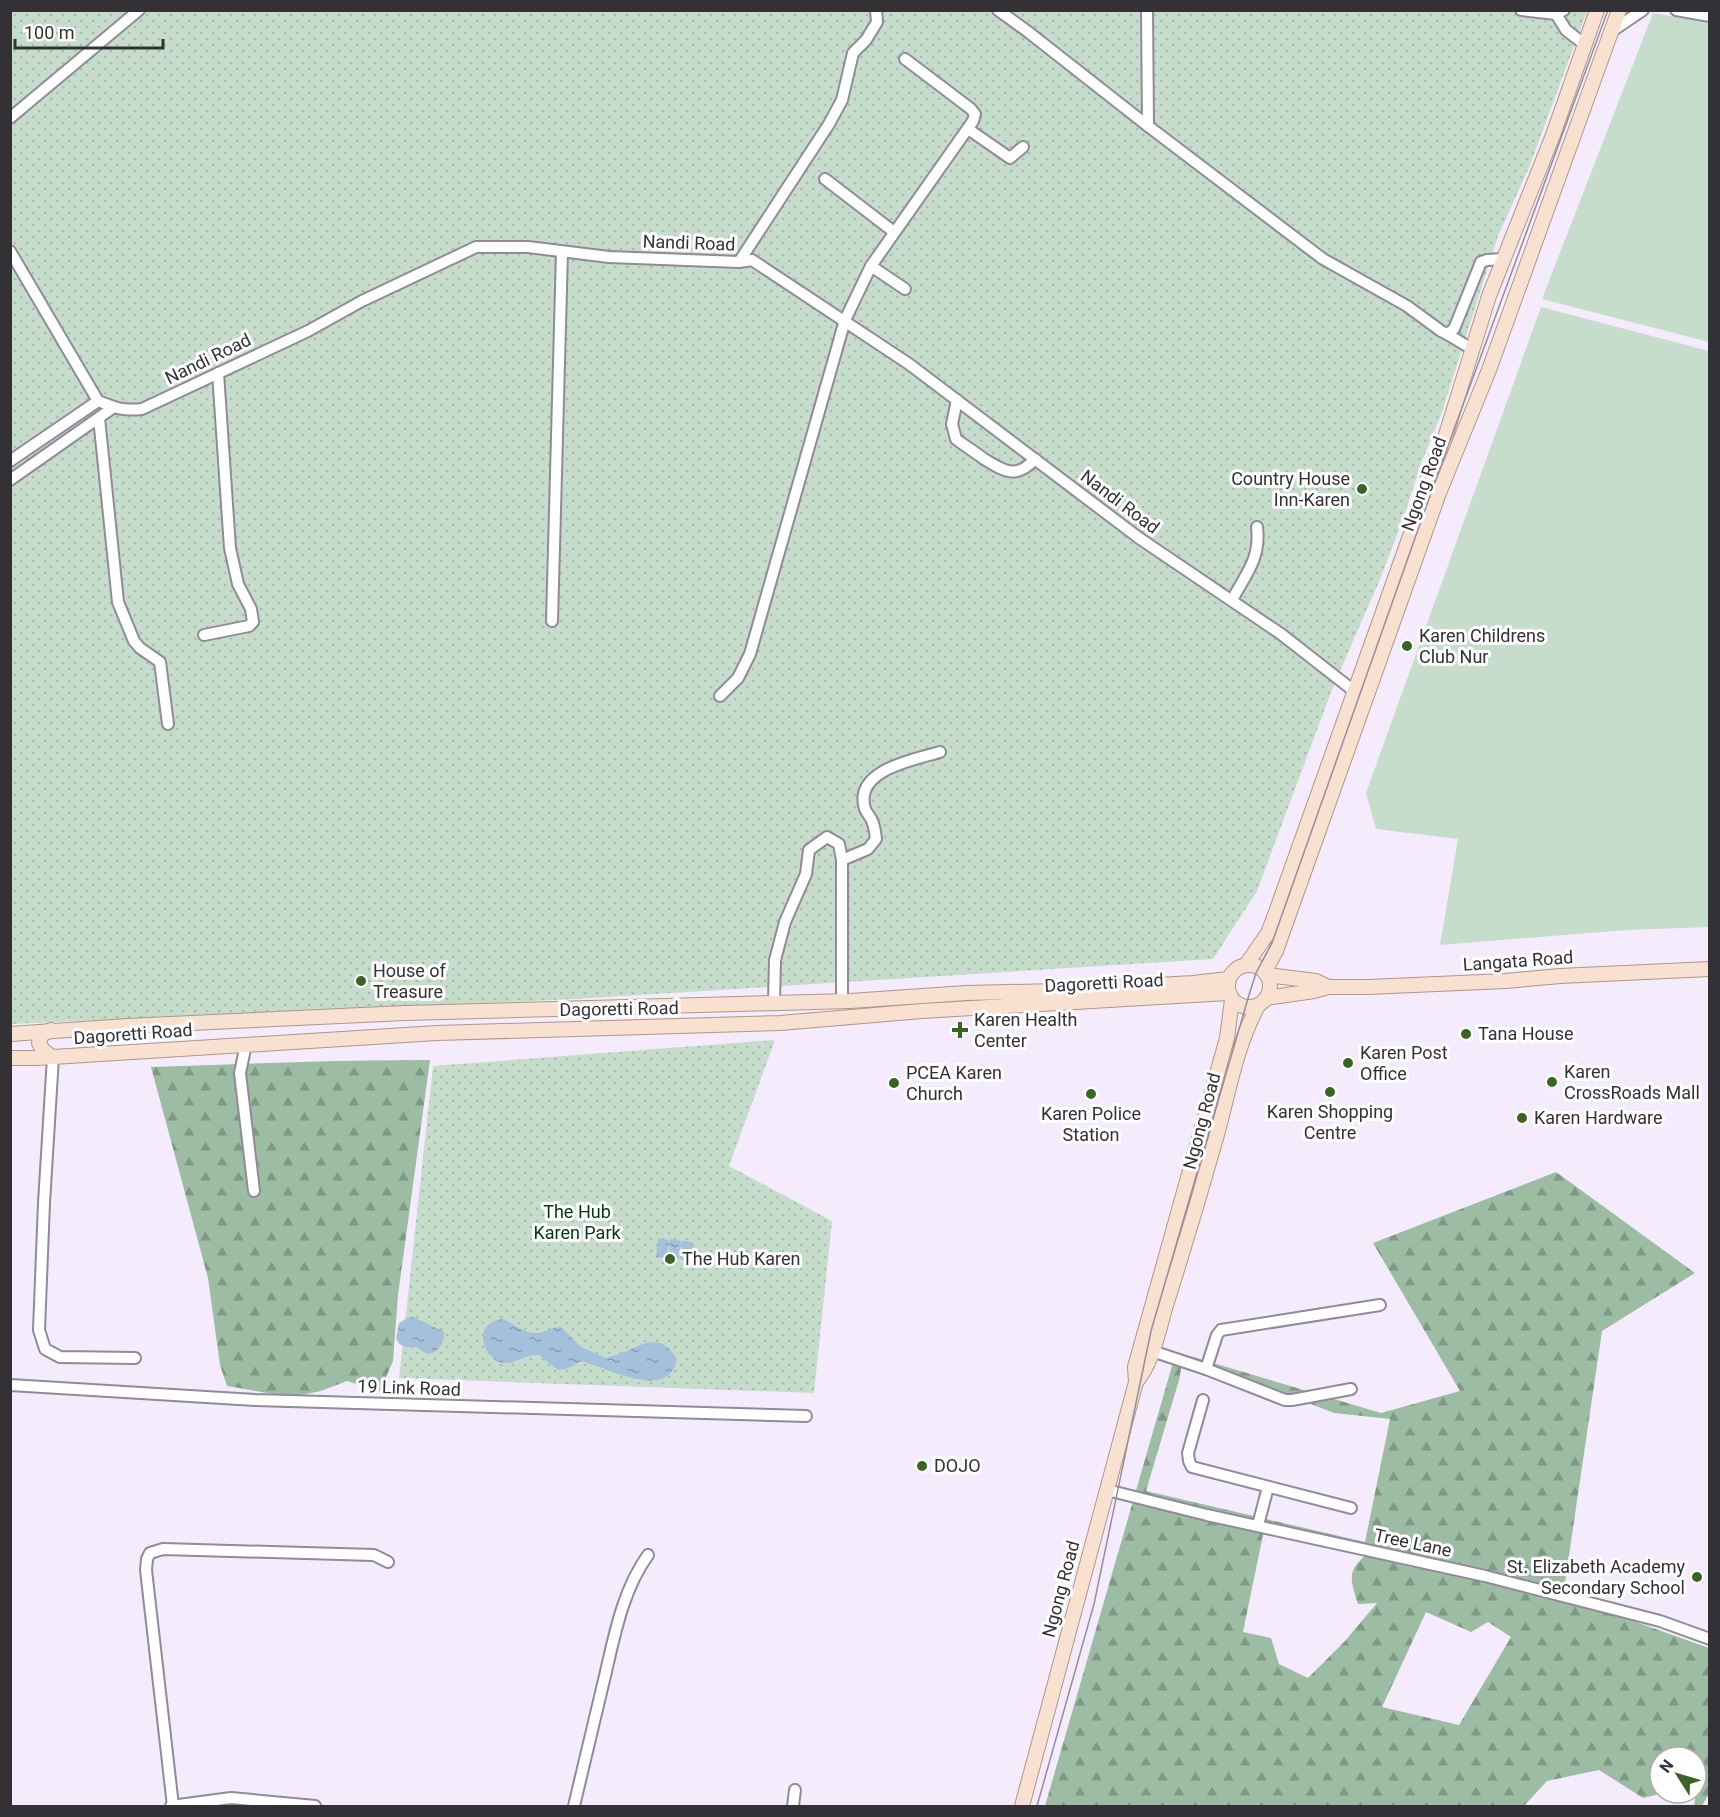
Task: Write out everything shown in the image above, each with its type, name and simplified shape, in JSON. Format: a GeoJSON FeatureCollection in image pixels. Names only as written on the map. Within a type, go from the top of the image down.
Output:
{"type":"FeatureCollection","features":[{"type":"Feature","properties":{"kind":"main road","name":"Ngong Road"},"geometry":{"type":"LineString","coordinates":[[1246,965],[1268,933],[1413,528],[1430,471],[1444,441],[1489,296],[1553,135],[1597,10]]}},
{"type":"Feature","properties":{"kind":"main road","name":"Ngong Road"},"geometry":{"type":"LineString","coordinates":[[1266,973],[1276,951],[1410,572],[1457,446],[1489,370],[1619,10]]}},
{"type":"Feature","properties":{"kind":"main road"},"geometry":{"type":"LineString","coordinates":[[1246,965],[1257,966],[1266,973],[1316,981],[1328,987],[1244,1007],[1230,991],[1237,968],[1246,965]]}},
{"type":"Feature","properties":{"kind":"main road","name":"Langata Road"},"geometry":{"type":"LineString","coordinates":[[1328,987],[1506,981],[1560,976],[1710,969]]}},
{"type":"Feature","properties":{"kind":"main road"},"geometry":{"type":"LineString","coordinates":[[1262,1002],[1270,989],[1266,973]]}},
{"type":"Feature","properties":{"kind":"main road","name":"Dagoretti Road"},"geometry":{"type":"LineString","coordinates":[[10,1034],[51,1030],[405,1013],[842,1001],[966,993],[1169,985],[1230,991]]}},
{"type":"Feature","properties":{"kind":"main road","name":"Ngong Road"},"geometry":{"type":"LineString","coordinates":[[1022,1806],[1136,1382],[1135,1366],[1227,1038],[1230,991]]}},
{"type":"Feature","properties":{"kind":"main road","name":"Dagoretti Road"},"geometry":{"type":"LineString","coordinates":[[10,1058],[548,1029],[780,1023],[933,1010],[1230,991]]}},
{"type":"Feature","properties":{"kind":"main road","name":"Ngong Road"},"geometry":{"type":"LineString","coordinates":[[1136,1382],[1142,1375],[1152,1351],[1183,1252],[1240,1050],[1252,1017],[1262,1002]]}},
{"type":"Feature","properties":{"kind":"main road"},"geometry":{"type":"LineString","coordinates":[[51,1030],[41,1035],[39,1042],[43,1050],[53,1057]]}},
{"type":"Feature","properties":{"kind":"main road"},"geometry":{"type":"LineString","coordinates":[[1169,1248],[1183,1252]]}},
{"type":"Feature","properties":{"kind":"street"},"geometry":{"type":"LineString","coordinates":[[10,118],[138,10]]}},
{"type":"Feature","properties":{"kind":"street"},"geometry":{"type":"LineString","coordinates":[[739,262],[829,124],[842,100],[853,54],[866,40],[877,22],[876,10]]}},
{"type":"Feature","properties":{"kind":"street"},"geometry":{"type":"LineString","coordinates":[[998,10],[1323,259],[1407,306],[1472,349]]}},
{"type":"Feature","properties":{"kind":"street"},"geometry":{"type":"LineString","coordinates":[[1147,10],[1148,126]]}},
{"type":"Feature","properties":{"kind":"street"},"geometry":{"type":"LineString","coordinates":[[1521,10],[1560,12],[1566,30],[1584,44]]}},
{"type":"Feature","properties":{"kind":"street"},"geometry":{"type":"LineString","coordinates":[[1612,31],[1643,10]]}},
{"type":"Feature","properties":{"kind":"street"},"geometry":{"type":"LineString","coordinates":[[1676,10],[1710,16]]}},
{"type":"Feature","properties":{"kind":"street"},"geometry":{"type":"LineString","coordinates":[[720,696],[738,678],[750,654],[845,320],[871,266],[974,121],[975,114],[971,109],[906,59]]}},
{"type":"Feature","properties":{"kind":"street"},"geometry":{"type":"LineString","coordinates":[[968,129],[1010,158],[1023,147]]}},
{"type":"Feature","properties":{"kind":"street"},"geometry":{"type":"LineString","coordinates":[[825,179],[894,232]]}},
{"type":"Feature","properties":{"kind":"street","name":"Nandi Road"},"geometry":{"type":"LineString","coordinates":[[98,401],[119,410],[142,409],[308,331],[362,301],[476,247],[528,247],[609,257],[739,262],[752,260],[909,364],[1139,538],[1281,634],[1354,691]]}},
{"type":"Feature","properties":{"kind":"street"},"geometry":{"type":"LineString","coordinates":[[10,251],[98,401],[10,461]]}},
{"type":"Feature","properties":{"kind":"street"},"geometry":{"type":"LineString","coordinates":[[552,621],[562,252]]}},
{"type":"Feature","properties":{"kind":"street"},"geometry":{"type":"LineString","coordinates":[[1447,334],[1454,329],[1457,323],[1481,262],[1503,259]]}},
{"type":"Feature","properties":{"kind":"street"},"geometry":{"type":"LineString","coordinates":[[871,266],[905,289]]}},
{"type":"Feature","properties":{"kind":"street"},"geometry":{"type":"LineString","coordinates":[[204,635],[251,626],[253,622],[251,609],[238,584],[230,548],[218,373]]}},
{"type":"Feature","properties":{"kind":"street"},"geometry":{"type":"LineString","coordinates":[[957,400],[952,424],[956,440],[1003,471],[1013,472],[1028,467],[1035,459]]}},
{"type":"Feature","properties":{"kind":"street"},"geometry":{"type":"LineString","coordinates":[[10,480],[114,407]]}},
{"type":"Feature","properties":{"kind":"street"},"geometry":{"type":"LineString","coordinates":[[99,418],[118,602],[134,640],[140,648],[160,662],[168,724]]}},
{"type":"Feature","properties":{"kind":"street"},"geometry":{"type":"LineString","coordinates":[[1232,600],[1255,560],[1259,542],[1257,527]]}},
{"type":"Feature","properties":{"kind":"street"},"geometry":{"type":"LineString","coordinates":[[842,860],[868,849],[876,839],[874,824],[865,809],[864,790],[870,781],[879,772],[940,752]]}},
{"type":"Feature","properties":{"kind":"street"},"geometry":{"type":"LineString","coordinates":[[774,1002],[775,960],[785,922],[806,874],[809,850],[827,837],[838,844],[842,860],[842,1001]]}},
{"type":"Feature","properties":{"kind":"street"},"geometry":{"type":"LineString","coordinates":[[246,1044],[240,1073],[254,1191]]}},
{"type":"Feature","properties":{"kind":"street"},"geometry":{"type":"LineString","coordinates":[[53,1057],[39,1330],[45,1349],[60,1357],[135,1358]]}},
{"type":"Feature","properties":{"kind":"street"},"geometry":{"type":"LineString","coordinates":[[1206,1369],[1217,1335],[1221,1330],[1380,1305]]}},
{"type":"Feature","properties":{"kind":"street"},"geometry":{"type":"LineString","coordinates":[[1152,1351],[1285,1400],[1292,1401],[1351,1389]]}},
{"type":"Feature","properties":{"kind":"street","name":"19 Link Road"},"geometry":{"type":"LineString","coordinates":[[10,1385],[255,1400],[806,1416]]}},
{"type":"Feature","properties":{"kind":"street"},"geometry":{"type":"LineString","coordinates":[[1203,1400],[1188,1453],[1192,1467],[1351,1508]]}},
{"type":"Feature","properties":{"kind":"street"},"geometry":{"type":"LineString","coordinates":[[1258,1525],[1268,1487]]}},
{"type":"Feature","properties":{"kind":"street","name":"Tree Lane"},"geometry":{"type":"LineString","coordinates":[[1107,1490],[1485,1576],[1660,1621],[1710,1639]]}},
{"type":"Feature","properties":{"kind":"street"},"geometry":{"type":"LineString","coordinates":[[315,1806],[231,1798],[172,1806],[146,1570],[147,1559],[150,1553],[163,1549],[374,1556],[388,1562]]}},
{"type":"Feature","properties":{"kind":"street"},"geometry":{"type":"LineString","coordinates":[[574,1806],[625,1600],[636,1571],[648,1555]]}},
{"type":"Feature","properties":{"kind":"street"},"geometry":{"type":"LineString","coordinates":[[793,1806],[795,1790]]}},
{"type":"Feature","properties":{"kind":"green space"},"geometry":{"type":"Polygon","coordinates":[[[10,11],[1587,11],[1530,165],[1498,236],[1441,415],[1422,461],[1381,577],[1333,687],[1257,891],[1213,959],[575,999],[11,1024],[10,11]]]}},
{"type":"Feature","properties":{"kind":"green space"},"geometry":{"type":"Polygon","coordinates":[[[1653,13],[1709,23],[1709,342],[1542,299],[1653,13]]]}},
{"type":"Feature","properties":{"kind":"green space"},"geometry":{"type":"Polygon","coordinates":[[[1541,307],[1709,351],[1709,927],[1626,930],[1440,945],[1458,839],[1376,829],[1366,793],[1541,307]]]}},
{"type":"Feature","properties":{"kind":"green space","name":"The Hub Karen Park"},"geometry":{"type":"Polygon","coordinates":[[[775,1040],[729,1166],[832,1221],[814,1393],[399,1378],[433,1066],[775,1040]]]}},
{"type":"Feature","properties":{"kind":"green space"},"geometry":{"type":"Polygon","coordinates":[[[430,1060],[398,1295],[393,1361],[380,1391],[347,1381],[321,1391],[291,1397],[227,1386],[220,1365],[208,1278],[151,1067],[430,1060]]]}},
{"type":"Feature","properties":{"kind":"green space"},"geometry":{"type":"Polygon","coordinates":[[[1556,1172],[1695,1273],[1602,1331],[1563,1596],[1709,1648],[1710,1792],[1708,1796],[1708,1745],[1648,1745],[1648,1797],[1643,1798],[1599,1770],[1547,1781],[1524,1806],[1045,1806],[1176,1352],[1381,1413],[1460,1391],[1373,1243],[1556,1172]],[[1183,1359],[1179,1380],[1146,1491],[1365,1542],[1390,1419],[1334,1413],[1238,1376],[1183,1359]],[[1264,1530],[1243,1632],[1271,1638],[1279,1664],[1308,1678],[1345,1641],[1377,1603],[1358,1604],[1352,1579],[1355,1567],[1373,1549],[1264,1530]],[[1426,1612],[1382,1707],[1459,1725],[1511,1637],[1488,1622],[1471,1632],[1426,1612]]]}},
{"type":"Feature","properties":{"kind":"water"},"geometry":{"type":"Polygon","coordinates":[[[557,1228],[592,1231],[591,1237],[557,1233],[557,1228]]]}},
{"type":"Feature","properties":{"kind":"water"},"geometry":{"type":"Polygon","coordinates":[[[658,1238],[669,1240],[667,1258],[656,1257],[658,1238]]]}},
{"type":"Feature","properties":{"kind":"water"},"geometry":{"type":"Polygon","coordinates":[[[670,1239],[681,1241],[679,1259],[669,1258],[670,1239]]]}},
{"type":"Feature","properties":{"kind":"water"},"geometry":{"type":"Polygon","coordinates":[[[682,1241],[693,1242],[692,1260],[681,1260],[682,1241]]]}},
{"type":"Feature","properties":{"kind":"water"},"geometry":{"type":"Polygon","coordinates":[[[411,1316],[444,1332],[442,1343],[436,1351],[427,1353],[417,1347],[406,1347],[399,1344],[396,1338],[399,1323],[411,1316]]]}},
{"type":"Feature","properties":{"kind":"water"},"geometry":{"type":"Polygon","coordinates":[[[504,1319],[532,1333],[561,1327],[581,1347],[606,1358],[653,1342],[665,1346],[677,1359],[671,1372],[662,1379],[650,1381],[620,1375],[581,1361],[566,1369],[558,1370],[539,1355],[503,1363],[490,1354],[483,1340],[487,1326],[494,1321],[504,1319]]]}},
{"type":"Feature","properties":{"kind":"tram line"},"geometry":{"type":"LineString","coordinates":[[1037,1806],[1094,1604],[1151,1331],[1249,995],[1256,973],[1272,943],[1438,473],[1608,10]]}},
{"type":"Feature","properties":{"kind":"place","name":"Country House Inn-Karen"},"geometry":{"type":"Point","coordinates":[1362,489]}},
{"type":"Feature","properties":{"kind":"place","name":"Karen Childrens Club Nur"},"geometry":{"type":"Point","coordinates":[1407,646]}},
{"type":"Feature","properties":{"kind":"place","name":"House of Treasure"},"geometry":{"type":"Point","coordinates":[361,981]}},
{"type":"Feature","properties":{"kind":"place","name":"Karen Health Center"},"geometry":{"type":"Point","coordinates":[960,1030]}},
{"type":"Feature","properties":{"kind":"place","name":"Tana House"},"geometry":{"type":"Point","coordinates":[1466,1034]}},
{"type":"Feature","properties":{"kind":"place","name":"Karen Post Office"},"geometry":{"type":"Point","coordinates":[1348,1063]}},
{"type":"Feature","properties":{"kind":"place","name":"Karen CrossRoads Mall"},"geometry":{"type":"Point","coordinates":[1552,1082]}},
{"type":"Feature","properties":{"kind":"place","name":"PCEA Karen Church"},"geometry":{"type":"Point","coordinates":[894,1083]}},
{"type":"Feature","properties":{"kind":"place","name":"Karen Shopping Centre"},"geometry":{"type":"Point","coordinates":[1330,1092]}},
{"type":"Feature","properties":{"kind":"place","name":"Karen Police Station"},"geometry":{"type":"Point","coordinates":[1091,1094]}},
{"type":"Feature","properties":{"kind":"place","name":"Karen Hardware"},"geometry":{"type":"Point","coordinates":[1522,1118]}},
{"type":"Feature","properties":{"kind":"place","name":"The Hub Karen"},"geometry":{"type":"Point","coordinates":[670,1259]}},
{"type":"Feature","properties":{"kind":"place","name":"DOJO"},"geometry":{"type":"Point","coordinates":[922,1466]}},
{"type":"Feature","properties":{"kind":"place","name":"St. Elizabeth Academy Secondary School"},"geometry":{"type":"Point","coordinates":[1697,1577]}}]}
